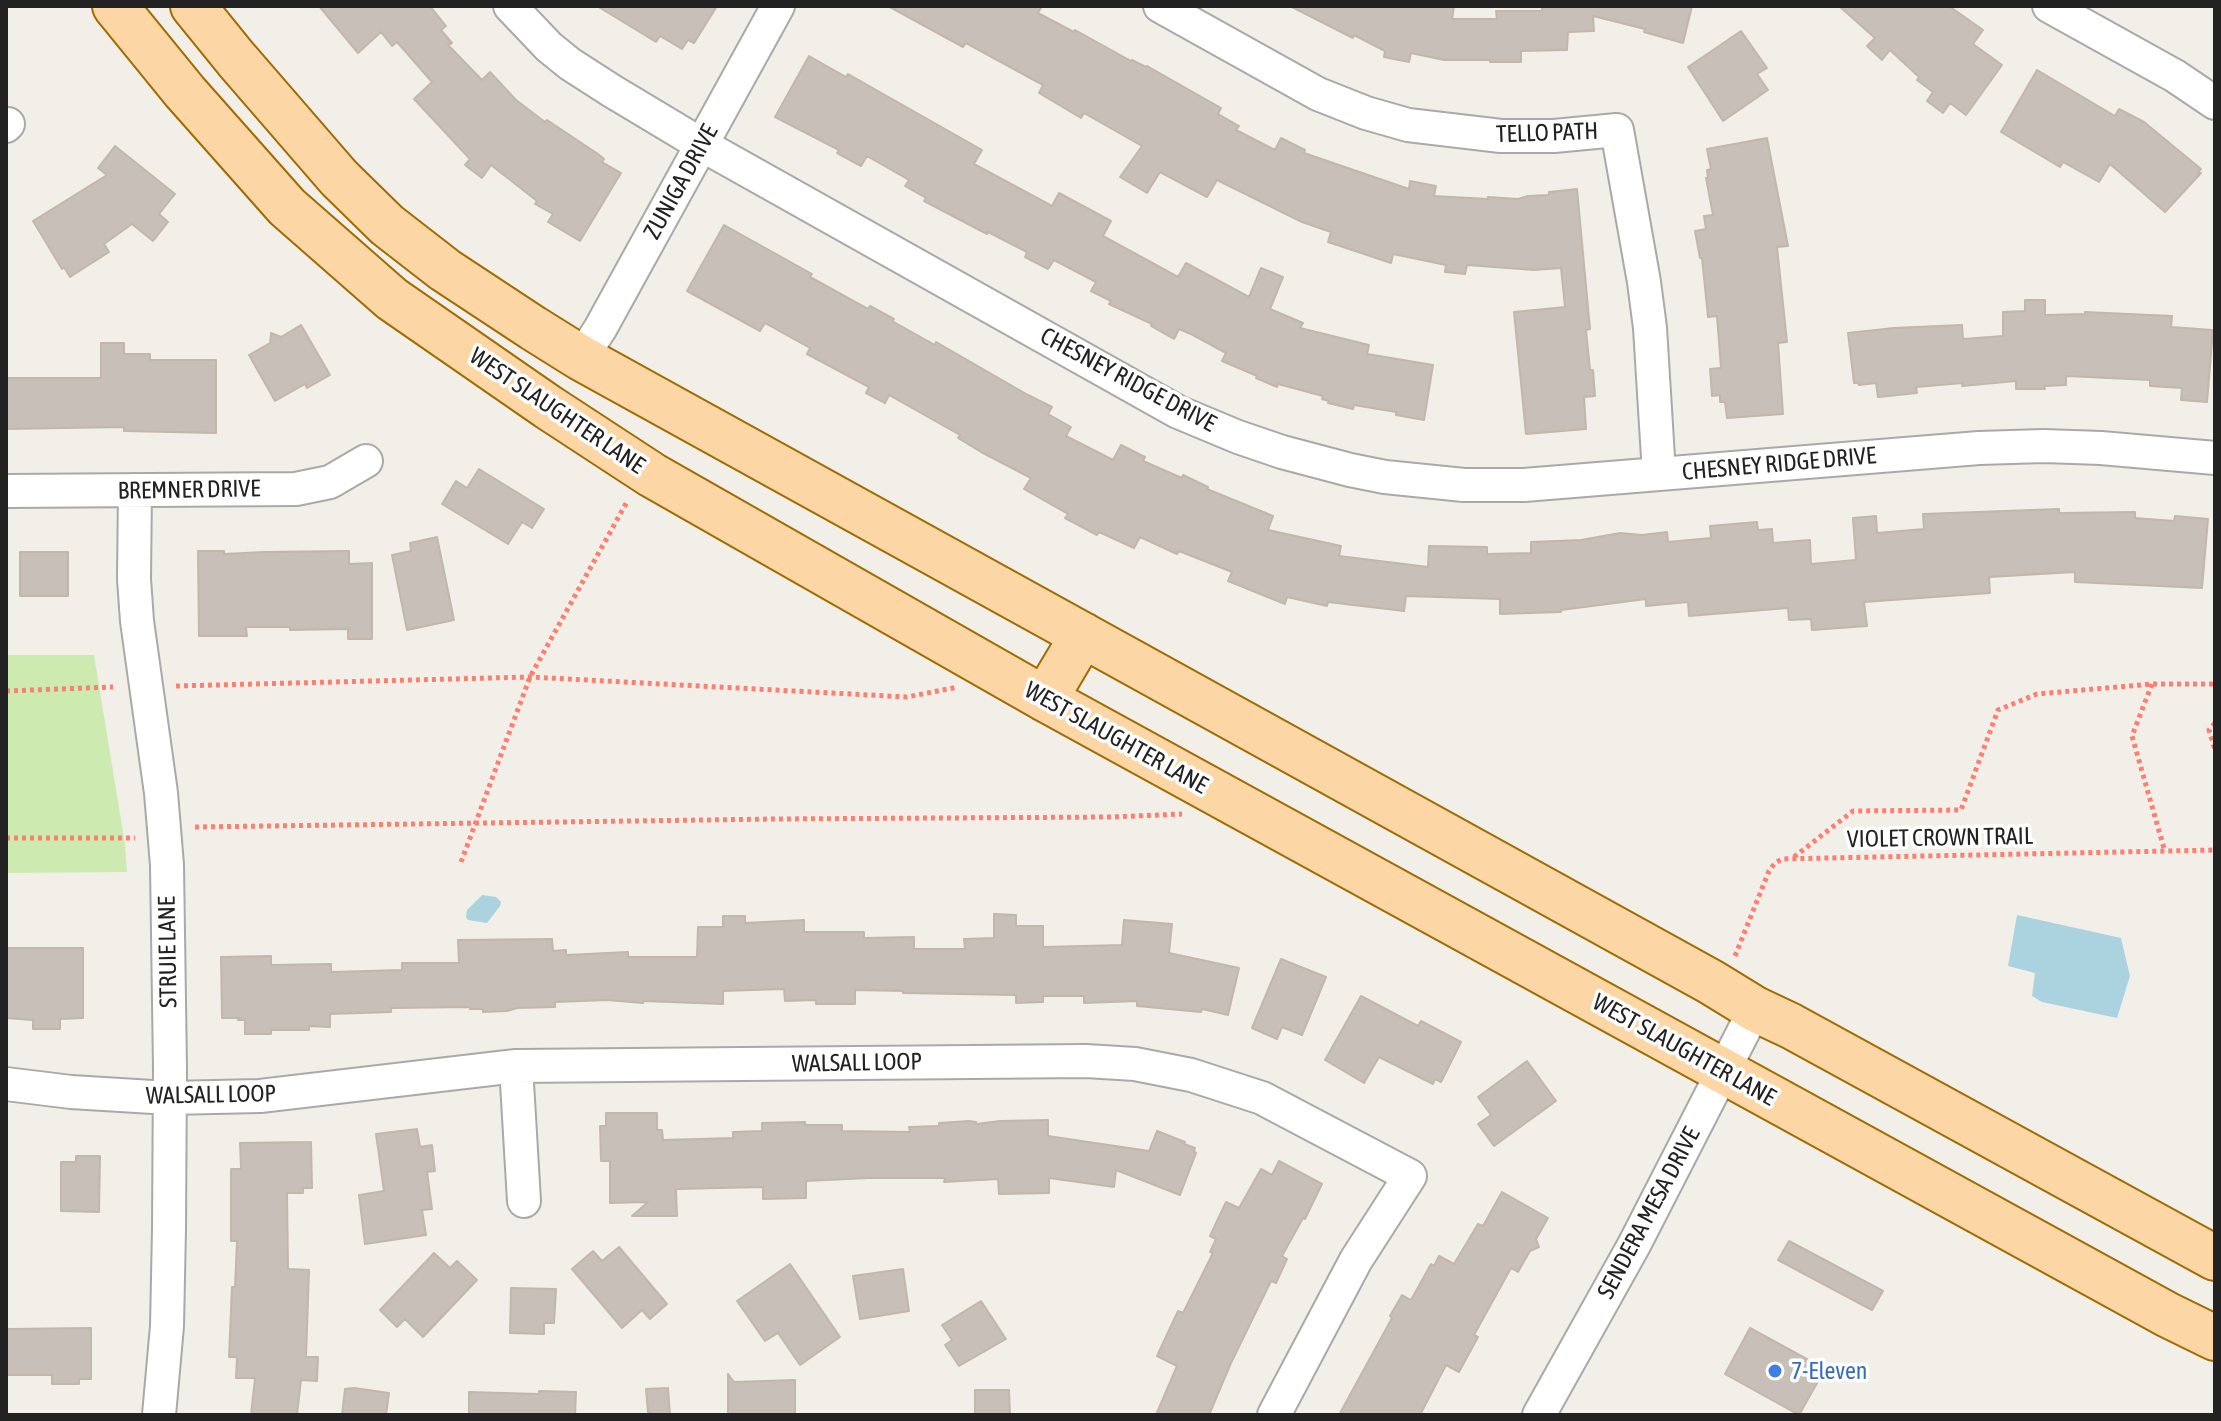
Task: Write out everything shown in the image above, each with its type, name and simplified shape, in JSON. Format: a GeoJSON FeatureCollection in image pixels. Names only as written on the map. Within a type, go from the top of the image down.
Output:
{"type":"FeatureCollection","features":[{"type":"Feature","properties":{"kind":"main road","name":"WEST SLAUGHTER LANE"},"geometry":{"type":"LineString","coordinates":[[115,6],[185,92],[287,207],[392,299],[652,475],[1045,699],[2215,1338]]}},
{"type":"Feature","properties":{"kind":"main road"},"geometry":{"type":"LineString","coordinates":[[193,6],[339,178],[387,225],[445,270],[581,358],[1755,1009],[2215,1258]]}},
{"type":"Feature","properties":{"kind":"main road"},"geometry":{"type":"LineString","coordinates":[[1045,699],[1083,635]]}},
{"type":"Feature","properties":{"kind":"main road"},"geometry":{"type":"LineString","coordinates":[[2052,1251],[2103,1256],[2215,1316]]}},
{"type":"Feature","properties":{"kind":"street","name":"CHESNEY RIDGE DRIVE"},"geometry":{"type":"LineString","coordinates":[[510,6],[570,64],[702,145],[1178,412],[1282,452],[1373,475],[1464,485],[1524,485],[1979,448],[2101,448],[2215,458]]}},
{"type":"Feature","properties":{"kind":"street","name":"ZUNIGA DRIVE"},"geometry":{"type":"LineString","coordinates":[[581,358],[600,329],[778,6]]}},
{"type":"Feature","properties":{"kind":"street","name":"TELLO PATH"},"geometry":{"type":"LineString","coordinates":[[1160,6],[1318,94],[1394,121],[1501,136],[1554,136],[1617,130],[1650,328],[1659,474]]}},
{"type":"Feature","properties":{"kind":"street"},"geometry":{"type":"LineString","coordinates":[[2049,6],[2175,76],[2215,103]]}},
{"type":"Feature","properties":{"kind":"street","name":"BREMNER DRIVE"},"geometry":{"type":"LineString","coordinates":[[6,491],[296,489],[330,482],[366,461]]}},
{"type":"Feature","properties":{"kind":"street","name":"STRUIE LANE"},"geometry":{"type":"LineString","coordinates":[[135,490],[137,621],[161,793],[167,865],[167,1326],[159,1415]]}},
{"type":"Feature","properties":{"kind":"street","name":"SENDERA MESA DRIVE"},"geometry":{"type":"LineString","coordinates":[[1539,1415],[1634,1245],[1755,1009]]}},
{"type":"Feature","properties":{"kind":"street","name":"WALSALL LOOP"},"geometry":{"type":"LineString","coordinates":[[6,1084],[71,1092],[169,1098],[260,1096],[516,1066],[1086,1061],[1135,1064],[1191,1075],[1262,1098],[1410,1176],[1356,1260],[1274,1415]]}},
{"type":"Feature","properties":{"kind":"street"},"geometry":{"type":"LineString","coordinates":[[516,1066],[524,1201]]}},
{"type":"Feature","properties":{"kind":"path"},"geometry":{"type":"LineString","coordinates":[[461,862],[530,677],[628,499]]}},
{"type":"Feature","properties":{"kind":"path"},"geometry":{"type":"LineString","coordinates":[[176,686],[530,677],[907,697],[963,687]]}},
{"type":"Feature","properties":{"kind":"path"},"geometry":{"type":"LineString","coordinates":[[2152,684],[2132,736],[2165,852]]}},
{"type":"Feature","properties":{"kind":"path"},"geometry":{"type":"LineString","coordinates":[[1733,962],[1775,863],[1793,858],[1853,811],[1961,810],[1998,710],[2037,694],[2152,684],[2215,684]]}},
{"type":"Feature","properties":{"kind":"path"},"geometry":{"type":"LineString","coordinates":[[6,691],[113,687]]}},
{"type":"Feature","properties":{"kind":"path"},"geometry":{"type":"LineString","coordinates":[[2215,723],[2209,730],[2215,750]]}},
{"type":"Feature","properties":{"kind":"path"},"geometry":{"type":"LineString","coordinates":[[195,827],[1183,814]]}},
{"type":"Feature","properties":{"kind":"path"},"geometry":{"type":"LineString","coordinates":[[6,838],[135,838]]}},
{"type":"Feature","properties":{"kind":"path","name":"VIOLET CROWN TRAIL"},"geometry":{"type":"LineString","coordinates":[[1793,858],[2215,850]]}},
{"type":"Feature","properties":{"kind":"green space"},"geometry":{"type":"Polygon","coordinates":[[[6,655],[94,655],[127,872],[6,873],[6,655]]]}},
{"type":"Feature","properties":{"kind":"water"},"geometry":{"type":"Polygon","coordinates":[[[482,895],[496,897],[501,902],[500,906],[487,923],[468,920],[467,910],[482,895]]]}},
{"type":"Feature","properties":{"kind":"water"},"geometry":{"type":"Polygon","coordinates":[[[2017,915],[2121,938],[2130,976],[2117,1018],[2042,1002],[2032,996],[2035,973],[2008,966],[2017,915]]]}},
{"type":"Feature","properties":{"kind":"building"},"geometry":{"type":"Polygon","coordinates":[[[319,6],[430,6],[446,26],[441,30],[452,43],[448,45],[482,80],[490,72],[516,100],[545,122],[547,120],[598,154],[604,159],[602,162],[621,173],[580,241],[548,222],[553,214],[535,204],[537,201],[491,165],[482,178],[465,165],[470,159],[414,99],[432,82],[397,42],[392,46],[381,32],[358,53],[319,6]]]}},
{"type":"Feature","properties":{"kind":"building"},"geometry":{"type":"Polygon","coordinates":[[[597,6],[717,6],[694,43],[688,40],[682,49],[660,36],[656,42],[597,6]]]}},
{"type":"Feature","properties":{"kind":"building"},"geometry":{"type":"Polygon","coordinates":[[[888,6],[1042,6],[1038,13],[1131,61],[1147,66],[1221,108],[1218,114],[1239,126],[1236,130],[1275,150],[1281,138],[1305,150],[1304,153],[1409,189],[1410,181],[1436,186],[1434,196],[1518,199],[1577,189],[1590,329],[1586,330],[1595,396],[1584,397],[1586,429],[1526,434],[1514,312],[1565,307],[1561,268],[1534,270],[1467,265],[1465,274],[1445,272],[1446,265],[1393,254],[1391,263],[1328,242],[1331,232],[1302,222],[1217,180],[1207,197],[1160,172],[1147,193],[1120,177],[1142,146],[1084,113],[1081,118],[1039,93],[1043,85],[966,43],[963,47],[888,6]]]}},
{"type":"Feature","properties":{"kind":"building"},"geometry":{"type":"Polygon","coordinates":[[[1290,6],[1454,6],[1452,19],[1497,19],[1496,11],[1542,11],[1542,6],[1692,6],[1683,43],[1644,32],[1645,29],[1593,16],[1594,31],[1568,32],[1567,50],[1521,51],[1521,62],[1444,60],[1411,53],[1409,62],[1384,57],[1385,51],[1290,6]]]}},
{"type":"Feature","properties":{"kind":"building"},"geometry":{"type":"Polygon","coordinates":[[[1839,6],[1949,6],[1983,30],[1973,44],[2002,65],[1966,115],[1950,103],[1943,113],[1927,101],[1933,92],[1917,80],[1919,77],[1890,50],[1882,60],[1867,46],[1875,38],[1839,6]]]}},
{"type":"Feature","properties":{"kind":"building"},"geometry":{"type":"Polygon","coordinates":[[[1741,31],[1767,68],[1757,74],[1768,90],[1723,121],[1688,67],[1741,31]]]}},
{"type":"Feature","properties":{"kind":"building"},"geometry":{"type":"Polygon","coordinates":[[[809,56],[846,77],[848,74],[982,150],[974,164],[1052,206],[1059,193],[1111,221],[1103,236],[1178,277],[1186,263],[1249,297],[1261,268],[1283,277],[1270,309],[1303,323],[1300,328],[1369,345],[1367,354],[1433,365],[1424,420],[1396,415],[1396,412],[1354,405],[1353,409],[1328,403],[1322,399],[1323,396],[1278,384],[1277,387],[1256,378],[1222,361],[1226,353],[1193,335],[1179,329],[1174,339],[1152,324],[1109,304],[1111,301],[1091,291],[1096,282],[1054,260],[1048,269],[1025,257],[1027,252],[924,201],[926,198],[905,186],[909,180],[867,156],[861,166],[837,153],[839,150],[775,117],[809,56]]]}},
{"type":"Feature","properties":{"kind":"building"},"geometry":{"type":"Polygon","coordinates":[[[2037,70],[2115,116],[2119,109],[2144,122],[2201,169],[2198,172],[2201,173],[2165,212],[2110,164],[2099,182],[2063,162],[2060,167],[2001,132],[2037,70]]]}},
{"type":"Feature","properties":{"kind":"building"},"geometry":{"type":"Polygon","coordinates":[[[1767,138],[1788,246],[1777,247],[1787,342],[1778,343],[1783,414],[1727,418],[1725,402],[1720,402],[1720,395],[1712,396],[1710,369],[1721,368],[1717,316],[1708,317],[1702,258],[1695,231],[1706,229],[1704,216],[1713,215],[1706,178],[1707,170],[1711,169],[1707,149],[1767,138]]]}},
{"type":"Feature","properties":{"kind":"building"},"geometry":{"type":"Polygon","coordinates":[[[115,146],[175,194],[159,214],[168,222],[153,241],[132,224],[104,244],[109,252],[70,277],[33,221],[107,175],[98,168],[115,146]]]}},
{"type":"Feature","properties":{"kind":"building"},"geometry":{"type":"Polygon","coordinates":[[[724,225],[812,274],[810,277],[868,309],[870,306],[935,345],[936,342],[1052,407],[1048,414],[1071,427],[1066,436],[1113,460],[1121,445],[1145,457],[1143,461],[1182,478],[1183,475],[1207,489],[1273,516],[1268,530],[1341,546],[1339,556],[1428,567],[1429,546],[1487,547],[1487,554],[1531,553],[1531,542],[1581,540],[1620,533],[1642,535],[1667,532],[1668,542],[1711,538],[1710,526],[1757,522],[1758,530],[1772,529],[1773,543],[1810,540],[1811,564],[1856,560],[1853,518],[1876,516],[1877,533],[1924,529],[1923,514],[2059,509],[2059,513],[2135,512],[2135,518],[2174,521],[2175,516],[2208,519],[2202,588],[2075,582],[2075,572],[1989,577],[1990,593],[1864,602],[1867,626],[1812,630],[1811,619],[1789,620],[1788,608],[1689,616],[1688,602],[1646,606],[1646,599],[1561,612],[1500,614],[1500,599],[1406,596],[1404,611],[1328,602],[1327,606],[1287,597],[1285,604],[1228,581],[1232,572],[1179,551],[1177,554],[1140,537],[1134,548],[1099,532],[1097,535],[1065,518],[1068,514],[1024,489],[1031,478],[981,452],[958,438],[960,435],[889,395],[885,403],[866,393],[869,387],[807,354],[810,348],[765,323],[760,331],[687,291],[724,225]]]}},
{"type":"Feature","properties":{"kind":"building"},"geometry":{"type":"Polygon","coordinates":[[[2025,300],[2045,300],[2045,315],[2085,312],[2172,316],[2171,327],[2213,330],[2207,402],[2181,400],[2182,388],[2150,386],[2150,380],[2066,376],[2066,385],[2044,386],[2045,389],[2016,389],[2016,381],[1962,386],[1963,383],[1916,387],[1917,393],[1878,397],[1876,383],[1854,383],[1848,333],[1962,325],[1963,339],[2003,336],[2003,312],[2025,311],[2025,300]]]}},
{"type":"Feature","properties":{"kind":"building"},"geometry":{"type":"Polygon","coordinates":[[[301,325],[330,375],[307,388],[305,384],[275,401],[249,355],[270,343],[271,333],[281,337],[301,325]]]}},
{"type":"Feature","properties":{"kind":"building"},"geometry":{"type":"Polygon","coordinates":[[[101,343],[124,343],[124,354],[150,354],[150,360],[216,360],[216,433],[124,431],[124,427],[6,429],[6,378],[101,378],[101,343]]]}},
{"type":"Feature","properties":{"kind":"building"},"geometry":{"type":"Polygon","coordinates":[[[479,469],[544,509],[532,528],[522,522],[508,544],[442,504],[456,481],[467,488],[479,469]]]}},
{"type":"Feature","properties":{"kind":"building"},"geometry":{"type":"Polygon","coordinates":[[[437,537],[454,620],[407,630],[392,555],[411,551],[410,543],[437,537]]]}},
{"type":"Feature","properties":{"kind":"building"},"geometry":{"type":"Polygon","coordinates":[[[198,551],[224,551],[224,554],[349,551],[349,564],[372,563],[372,639],[348,639],[348,629],[290,630],[290,627],[246,627],[247,636],[199,636],[198,551]]]}},
{"type":"Feature","properties":{"kind":"building"},"geometry":{"type":"Polygon","coordinates":[[[20,552],[68,552],[68,596],[20,596],[20,552]]]}},
{"type":"Feature","properties":{"kind":"building"},"geometry":{"type":"Polygon","coordinates":[[[994,914],[1016,915],[1016,926],[1043,926],[1043,947],[1122,945],[1124,920],[1172,924],[1169,953],[1239,968],[1228,1015],[1202,1009],[1201,1012],[1137,1006],[1137,1001],[1084,1003],[1084,996],[1043,996],[1043,1002],[1016,1003],[1016,995],[903,991],[855,990],[855,1004],[816,1004],[816,1000],[785,1001],[784,989],[723,991],[723,1004],[607,1000],[555,1002],[555,1007],[483,1012],[483,1009],[470,1007],[391,1008],[391,1012],[330,1014],[330,1027],[271,1030],[271,1034],[245,1034],[245,1020],[222,1018],[221,957],[271,956],[271,965],[331,964],[331,972],[402,970],[402,963],[459,963],[458,940],[552,939],[553,951],[566,950],[566,955],[628,952],[628,957],[697,957],[698,927],[723,927],[723,916],[745,916],[745,923],[804,920],[804,932],[864,932],[864,938],[914,937],[914,949],[965,949],[964,939],[994,938],[994,914]]]}},
{"type":"Feature","properties":{"kind":"building"},"geometry":{"type":"Polygon","coordinates":[[[6,948],[83,948],[83,1018],[60,1019],[60,1029],[33,1029],[33,1020],[6,1018],[6,948]]]}},
{"type":"Feature","properties":{"kind":"building"},"geometry":{"type":"Polygon","coordinates":[[[1281,959],[1326,977],[1302,1035],[1282,1027],[1277,1039],[1252,1028],[1281,959]]]}},
{"type":"Feature","properties":{"kind":"building"},"geometry":{"type":"Polygon","coordinates":[[[1361,996],[1418,1026],[1421,1021],[1461,1042],[1441,1082],[1435,1079],[1433,1084],[1379,1057],[1364,1083],[1325,1060],[1361,996]]]}},
{"type":"Feature","properties":{"kind":"building"},"geometry":{"type":"Polygon","coordinates":[[[1527,1061],[1556,1101],[1494,1146],[1478,1124],[1491,1115],[1478,1097],[1527,1061]]]}},
{"type":"Feature","properties":{"kind":"building"},"geometry":{"type":"Polygon","coordinates":[[[606,1113],[657,1113],[657,1130],[662,1130],[663,1140],[733,1138],[733,1132],[762,1131],[762,1123],[805,1122],[805,1125],[842,1125],[842,1131],[910,1132],[909,1127],[939,1126],[939,1123],[1048,1120],[1048,1136],[1149,1151],[1157,1131],[1185,1142],[1195,1148],[1196,1153],[1180,1195],[1116,1170],[1114,1187],[1049,1178],[1049,1193],[999,1194],[998,1179],[944,1182],[945,1178],[868,1178],[806,1181],[806,1198],[763,1199],[763,1187],[676,1189],[677,1216],[632,1216],[648,1202],[610,1203],[610,1161],[601,1161],[600,1126],[606,1126],[606,1113]]]}},
{"type":"Feature","properties":{"kind":"building"},"geometry":{"type":"Polygon","coordinates":[[[417,1129],[420,1147],[432,1145],[435,1171],[427,1172],[432,1209],[422,1210],[426,1235],[365,1244],[359,1195],[384,1191],[376,1134],[417,1129]]]}},
{"type":"Feature","properties":{"kind":"building"},"geometry":{"type":"Polygon","coordinates":[[[311,1142],[312,1188],[303,1188],[303,1193],[287,1193],[288,1269],[309,1270],[306,1357],[318,1357],[317,1381],[301,1380],[297,1415],[251,1415],[255,1378],[236,1378],[237,1357],[229,1357],[237,1241],[231,1241],[231,1169],[241,1169],[240,1143],[311,1142]]]}},
{"type":"Feature","properties":{"kind":"building"},"geometry":{"type":"Polygon","coordinates":[[[76,1156],[100,1156],[99,1212],[61,1211],[61,1162],[76,1162],[76,1156]]]}},
{"type":"Feature","properties":{"kind":"building"},"geometry":{"type":"Polygon","coordinates":[[[1279,1161],[1322,1184],[1282,1256],[1287,1259],[1276,1283],[1271,1281],[1209,1415],[1156,1415],[1177,1366],[1157,1356],[1178,1311],[1183,1313],[1213,1253],[1210,1252],[1216,1239],[1210,1236],[1226,1202],[1239,1208],[1261,1169],[1272,1175],[1279,1161]]]}},
{"type":"Feature","properties":{"kind":"building"},"geometry":{"type":"Polygon","coordinates":[[[1502,1192],[1548,1218],[1536,1239],[1539,1247],[1530,1251],[1518,1272],[1511,1268],[1474,1335],[1478,1337],[1459,1372],[1446,1365],[1420,1415],[1339,1415],[1402,1295],[1411,1300],[1431,1264],[1434,1266],[1439,1256],[1454,1264],[1478,1224],[1483,1226],[1502,1192]]]}},
{"type":"Feature","properties":{"kind":"building","name":"7-Eleven"},"geometry":{"type":"Polygon","coordinates":[[[1789,1241],[1883,1291],[1872,1310],[1778,1260],[1789,1241]]]}},
{"type":"Feature","properties":{"kind":"building"},"geometry":{"type":"Polygon","coordinates":[[[619,1247],[667,1304],[650,1319],[642,1310],[622,1328],[572,1269],[593,1251],[602,1261],[619,1247]]]}},
{"type":"Feature","properties":{"kind":"building"},"geometry":{"type":"Polygon","coordinates":[[[434,1253],[450,1268],[457,1261],[477,1280],[423,1337],[405,1319],[397,1327],[380,1310],[434,1253]]]}},
{"type":"Feature","properties":{"kind":"building"},"geometry":{"type":"Polygon","coordinates":[[[790,1264],[840,1337],[800,1365],[778,1333],[765,1341],[737,1301],[790,1264]]]}},
{"type":"Feature","properties":{"kind":"building"},"geometry":{"type":"Polygon","coordinates":[[[903,1269],[909,1311],[860,1319],[853,1276],[903,1269]]]}},
{"type":"Feature","properties":{"kind":"building"},"geometry":{"type":"Polygon","coordinates":[[[511,1288],[556,1289],[554,1323],[544,1323],[544,1334],[510,1333],[511,1288]]]}},
{"type":"Feature","properties":{"kind":"building"},"geometry":{"type":"Polygon","coordinates":[[[981,1301],[1006,1339],[959,1366],[945,1345],[952,1340],[942,1325],[981,1301]]]}},
{"type":"Feature","properties":{"kind":"building"},"geometry":{"type":"Polygon","coordinates":[[[91,1328],[91,1379],[79,1379],[79,1384],[52,1384],[52,1375],[6,1375],[6,1329],[91,1328]]]}},
{"type":"Feature","properties":{"kind":"building","name":"7-Eleven"},"geometry":{"type":"Polygon","coordinates":[[[1750,1328],[1825,1369],[1799,1415],[1725,1374],[1750,1328]]]}},
{"type":"Feature","properties":{"kind":"building"},"geometry":{"type":"Polygon","coordinates":[[[728,1374],[734,1382],[795,1380],[795,1415],[728,1414],[728,1374]]]}},
{"type":"Feature","properties":{"kind":"building"},"geometry":{"type":"Polygon","coordinates":[[[668,1388],[670,1415],[650,1415],[646,1389],[668,1388]]]}},
{"type":"Feature","properties":{"kind":"building"},"geometry":{"type":"Polygon","coordinates":[[[345,1389],[389,1393],[386,1415],[342,1415],[345,1389]]]}},
{"type":"Feature","properties":{"kind":"building"},"geometry":{"type":"Polygon","coordinates":[[[975,1390],[1009,1390],[1010,1415],[975,1415],[975,1390]]]}},
{"type":"Feature","properties":{"kind":"building"},"geometry":{"type":"Polygon","coordinates":[[[539,1391],[576,1392],[575,1415],[469,1415],[469,1392],[539,1394],[539,1391]]]}},
{"type":"Feature","properties":{"kind":"place","name":"7-Eleven"},"geometry":{"type":"Point","coordinates":[1775,1371]}}]}
